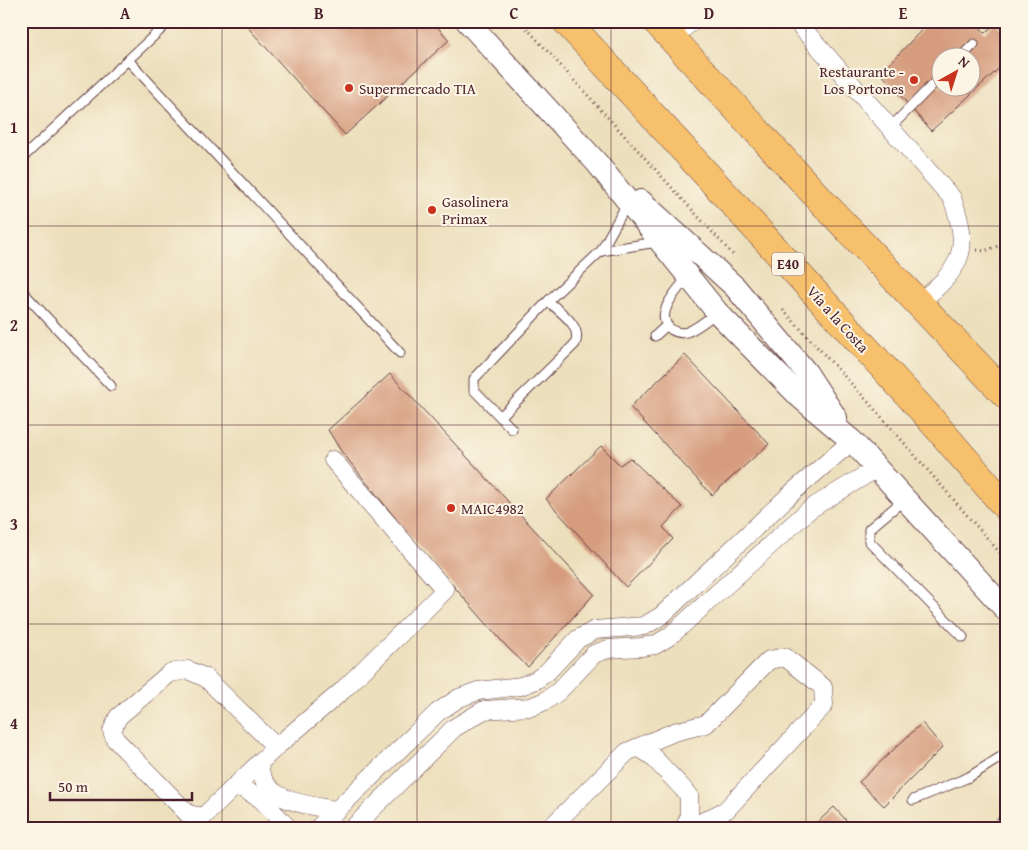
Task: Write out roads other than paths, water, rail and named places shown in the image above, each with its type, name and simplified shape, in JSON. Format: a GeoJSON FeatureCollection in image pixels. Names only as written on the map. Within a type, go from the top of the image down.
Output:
{"type":"FeatureCollection","features":[{"type":"Feature","properties":{"kind":"highway","name":"Vía a la Costa"},"geometry":{"type":"LineString","coordinates":[[566,21],[926,414],[1007,508]]}},
{"type":"Feature","properties":{"kind":"highway"},"geometry":{"type":"LineString","coordinates":[[664,30],[826,206],[1007,396]]}},
{"type":"Feature","properties":{"kind":"street"},"geometry":{"type":"LineString","coordinates":[[467,21],[596,163],[717,312],[800,397],[852,441],[1007,611]]}},
{"type":"Feature","properties":{"kind":"street"},"geometry":{"type":"LineString","coordinates":[[664,30],[692,21]]}},
{"type":"Feature","properties":{"kind":"street"},"geometry":{"type":"LineString","coordinates":[[796,21],[952,198],[960,220],[961,248],[954,270],[943,283],[919,303]]}},
{"type":"Feature","properties":{"kind":"street"},"geometry":{"type":"LineString","coordinates":[[596,163],[695,248],[735,287],[806,372],[852,441]]}},
{"type":"Feature","properties":{"kind":"street"},"geometry":{"type":"LineString","coordinates":[[317,829],[438,712],[459,698],[478,691],[521,686],[547,672],[578,639],[596,630],[644,626],[661,616],[794,491],[852,441]]}},
{"type":"Feature","properties":{"kind":"street"},"geometry":{"type":"LineString","coordinates":[[276,747],[206,678],[188,670],[170,673],[114,721],[112,730],[115,740],[188,814],[203,817],[276,747],[342,691],[445,590],[333,460]]}},
{"type":"Feature","properties":{"kind":"street"},"geometry":{"type":"LineString","coordinates":[[352,829],[454,728],[471,716],[484,710],[531,707],[545,701],[558,692],[594,654],[608,649],[641,648],[655,644],[670,636],[810,509],[877,468]]}},
{"type":"Feature","properties":{"kind":"street"},"geometry":{"type":"LineString","coordinates":[[549,829],[627,752],[674,732],[706,724],[769,660],[785,657],[823,688],[824,705],[726,810],[688,829]]}},
{"type":"Feature","properties":{"kind":"street"},"geometry":{"type":"LineString","coordinates":[[638,747],[652,756],[689,794],[690,816],[684,829]]}},
{"type":"Feature","properties":{"kind":"street"},"geometry":{"type":"LineString","coordinates":[[388,759],[405,776]]}},
{"type":"Feature","properties":{"kind":"street"},"geometry":{"type":"LineString","coordinates":[[259,763],[260,776],[270,790],[285,799],[335,810]]}},
{"type":"Feature","properties":{"kind":"street"},"geometry":{"type":"LineString","coordinates":[[236,785],[261,799],[289,829]]}},
{"type":"Feature","properties":{"kind":"street"},"geometry":{"type":"LineString","coordinates":[[1000,829],[1007,822]]}},
{"type":"Feature","properties":{"kind":"lane"},"geometry":{"type":"LineString","coordinates":[[21,159],[170,21]]}},
{"type":"Feature","properties":{"kind":"lane"},"geometry":{"type":"LineString","coordinates":[[970,48],[974,44]]}},
{"type":"Feature","properties":{"kind":"lane"},"geometry":{"type":"LineString","coordinates":[[128,60],[400,353]]}},
{"type":"Feature","properties":{"kind":"lane"},"geometry":{"type":"LineString","coordinates":[[890,128],[930,86]]}},
{"type":"Feature","properties":{"kind":"lane"},"geometry":{"type":"LineString","coordinates":[[512,429],[474,390],[474,379],[548,301],[601,251],[628,202]]}},
{"type":"Feature","properties":{"kind":"lane"},"geometry":{"type":"LineString","coordinates":[[601,251],[660,241]]}},
{"type":"Feature","properties":{"kind":"lane"},"geometry":{"type":"LineString","coordinates":[[688,276],[667,308],[665,318],[667,325],[672,330],[686,332],[717,312]]}},
{"type":"Feature","properties":{"kind":"lane"},"geometry":{"type":"LineString","coordinates":[[21,290],[111,386]]}},
{"type":"Feature","properties":{"kind":"lane"},"geometry":{"type":"LineString","coordinates":[[500,417],[575,344],[578,337],[576,328],[548,301]]}},
{"type":"Feature","properties":{"kind":"lane"},"geometry":{"type":"LineString","coordinates":[[656,336],[667,325]]}},
{"type":"Feature","properties":{"kind":"lane"},"geometry":{"type":"LineString","coordinates":[[905,499],[869,529],[869,541],[963,637]]}},
{"type":"Feature","properties":{"kind":"lane"},"geometry":{"type":"LineString","coordinates":[[913,800],[969,776],[1007,754]]}},
{"type":"Feature","properties":{"kind":"place","name":"Restaurante - Los Portones"},"geometry":{"type":"Point","coordinates":[914,80]}},
{"type":"Feature","properties":{"kind":"place","name":"Supermercado TIA"},"geometry":{"type":"Point","coordinates":[349,88]}},
{"type":"Feature","properties":{"kind":"place","name":"Gasolinera Primax"},"geometry":{"type":"Point","coordinates":[432,210]}},
{"type":"Feature","properties":{"kind":"place","name":"MAIC4982"},"geometry":{"type":"Point","coordinates":[451,508]}}]}
